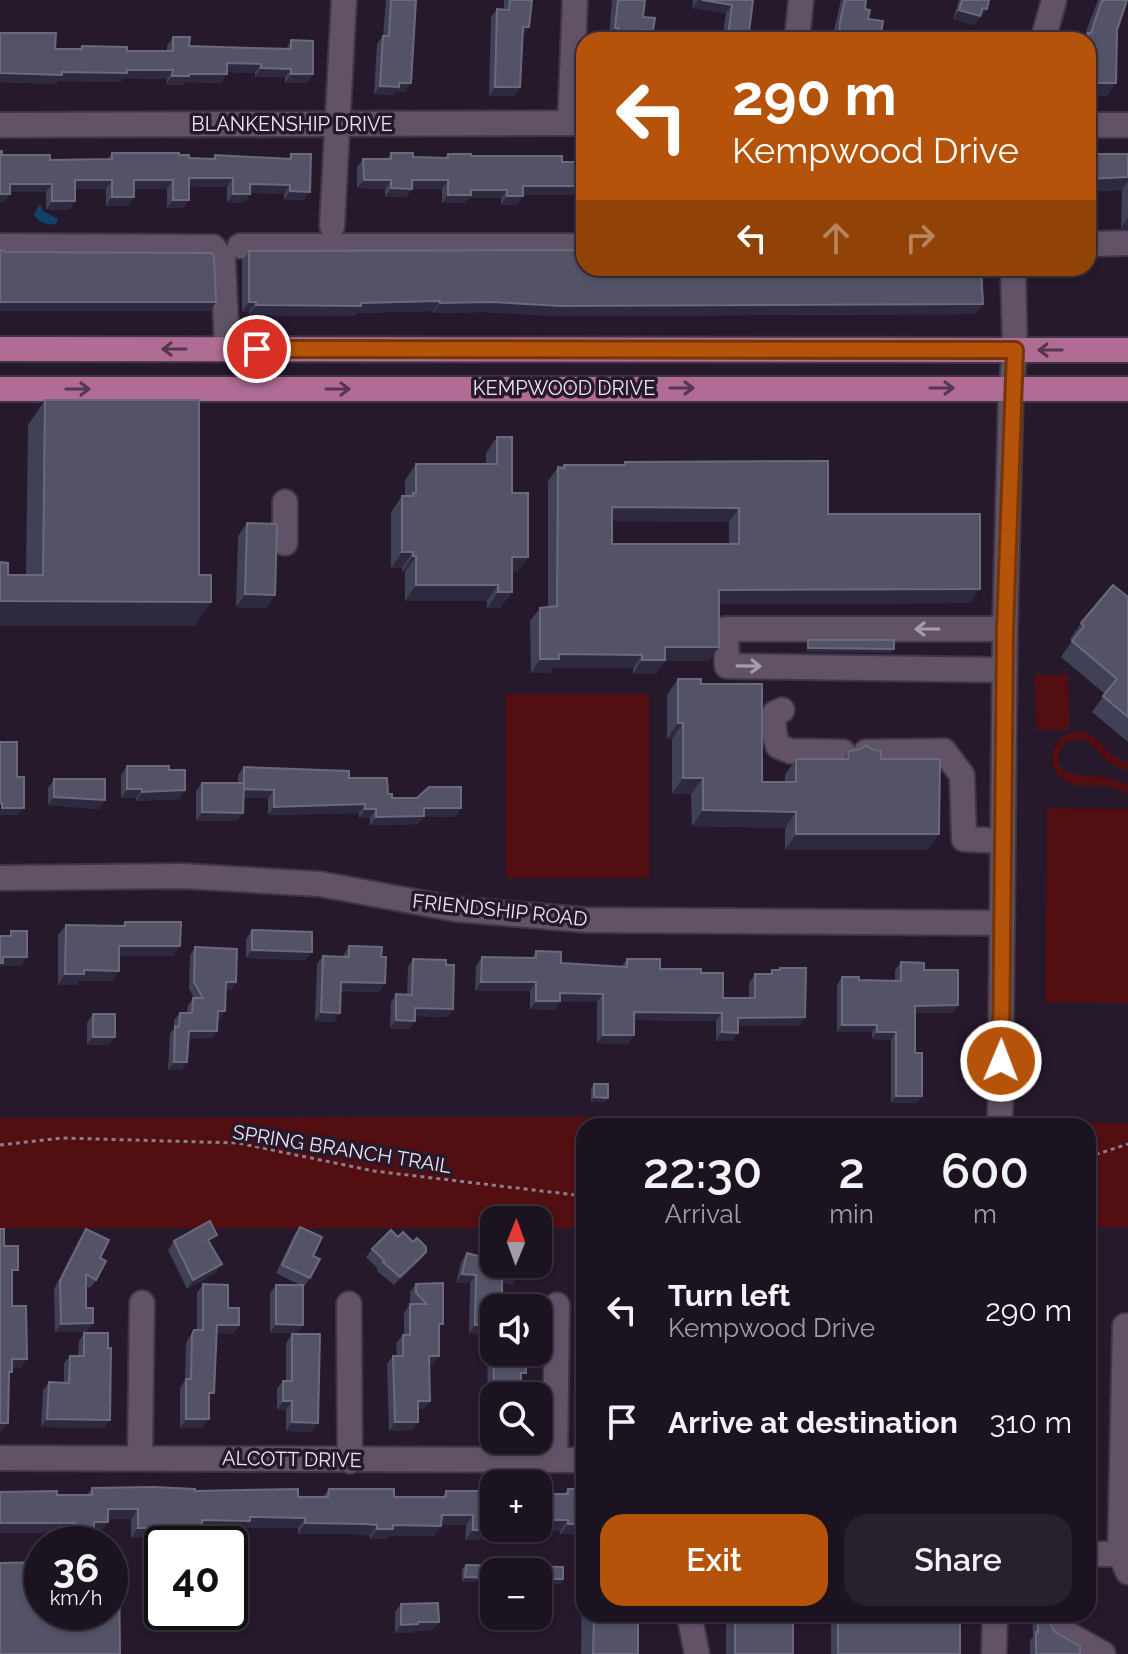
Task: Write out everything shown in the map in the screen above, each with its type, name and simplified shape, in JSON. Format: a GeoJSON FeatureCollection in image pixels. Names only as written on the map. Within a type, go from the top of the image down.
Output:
{"type":"FeatureCollection","features":[{"type":"Feature","properties":{"kind":"main road","name":"KEMPWOOD DRIVE"},"geometry":{"type":"LineString","coordinates":[[0,349],[1128,350]]}},
{"type":"Feature","properties":{"kind":"main road"},"geometry":{"type":"LineString","coordinates":[[374,389],[378,349]]}},
{"type":"Feature","properties":{"kind":"main road"},"geometry":{"type":"LineString","coordinates":[[725,388],[727,350]]}},
{"type":"Feature","properties":{"kind":"main road","name":"KEMPWOOD DRIVE"},"geometry":{"type":"LineString","coordinates":[[0,389],[1128,389]]}},
{"type":"Feature","properties":{"kind":"street"},"geometry":{"type":"LineString","coordinates":[[332,226],[344,0]]}},
{"type":"Feature","properties":{"kind":"street"},"geometry":{"type":"LineString","coordinates":[[575,0],[576,62]]}},
{"type":"Feature","properties":{"kind":"street"},"geometry":{"type":"LineString","coordinates":[[798,32],[801,0]]}},
{"type":"Feature","properties":{"kind":"street"},"geometry":{"type":"LineString","coordinates":[[1045,32],[1054,0]]}},
{"type":"Feature","properties":{"kind":"street","name":"BLANKENSHIP DRIVE"},"geometry":{"type":"LineString","coordinates":[[0,125],[576,123]]}},
{"type":"Feature","properties":{"kind":"street"},"geometry":{"type":"LineString","coordinates":[[1096,125],[1128,125]]}},
{"type":"Feature","properties":{"kind":"street"},"geometry":{"type":"LineString","coordinates":[[1096,244],[1128,243]]}},
{"type":"Feature","properties":{"kind":"street"},"geometry":{"type":"LineString","coordinates":[[0,246],[213,247],[223,260],[227,349]]}},
{"type":"Feature","properties":{"kind":"street"},"geometry":{"type":"LineString","coordinates":[[240,246],[576,246]]}},
{"type":"Feature","properties":{"kind":"street"},"geometry":{"type":"LineString","coordinates":[[1000,1118],[1005,629],[1011,389],[1015,350],[1013,276]]}},
{"type":"Feature","properties":{"kind":"street"},"geometry":{"type":"LineString","coordinates":[[285,502],[285,543]]}},
{"type":"Feature","properties":{"kind":"street"},"geometry":{"type":"LineString","coordinates":[[1005,629],[726,629],[727,666],[1005,670]]}},
{"type":"Feature","properties":{"kind":"street"},"geometry":{"type":"LineString","coordinates":[[782,710],[775,713],[774,735],[778,746],[790,751],[944,751],[962,775],[964,839],[1003,841]]}},
{"type":"Feature","properties":{"kind":"street","name":"FRIENDSHIP ROAD"},"geometry":{"type":"LineString","coordinates":[[0,878],[182,876],[320,884],[455,909],[586,920],[1002,923]]}},
{"type":"Feature","properties":{"kind":"street"},"geometry":{"type":"LineString","coordinates":[[140,1457],[142,1303]]}},
{"type":"Feature","properties":{"kind":"street"},"geometry":{"type":"LineString","coordinates":[[349,1304],[350,1461]]}},
{"type":"Feature","properties":{"kind":"street"},"geometry":{"type":"LineString","coordinates":[[555,1460],[557,1305]]}},
{"type":"Feature","properties":{"kind":"street"},"geometry":{"type":"LineString","coordinates":[[1096,1556],[1124,1563],[1127,1326]]}},
{"type":"Feature","properties":{"kind":"street","name":"ALCOTT DRIVE"},"geometry":{"type":"LineString","coordinates":[[0,1458],[576,1460]]}},
{"type":"Feature","properties":{"kind":"street"},"geometry":{"type":"LineString","coordinates":[[691,1622],[697,1654]]}},
{"type":"Feature","properties":{"kind":"street"},"geometry":{"type":"LineString","coordinates":[[994,1654],[995,1622]]}},
{"type":"Feature","properties":{"kind":"street"},"geometry":{"type":"LineString","coordinates":[[1057,1628],[1103,1654]]}},
{"type":"Feature","properties":{"kind":"path","name":"SPRING BRANCH TRAIL"},"geometry":{"type":"LineString","coordinates":[[0,1145],[62,1138],[238,1143],[374,1171],[576,1195]]}},
{"type":"Feature","properties":{"kind":"path"},"geometry":{"type":"LineString","coordinates":[[1096,1154],[1128,1144]]}},
{"type":"Feature","properties":{"kind":"shaded area"},"geometry":{"type":"Polygon","coordinates":[[[1035,675],[1068,675],[1069,730],[1036,730],[1035,675]]]}},
{"type":"Feature","properties":{"kind":"shaded area"},"geometry":{"type":"Polygon","coordinates":[[[506,694],[649,694],[649,878],[506,878],[506,694]]]}},
{"type":"Feature","properties":{"kind":"shaded area"},"geometry":{"type":"Polygon","coordinates":[[[1078,731],[1093,736],[1113,755],[1128,762],[1128,770],[1112,764],[1092,745],[1078,739],[1063,746],[1058,758],[1059,765],[1071,773],[1122,782],[1128,785],[1128,794],[1112,787],[1072,784],[1057,773],[1052,761],[1054,749],[1063,736],[1078,731]]]}},
{"type":"Feature","properties":{"kind":"shaded area"},"geometry":{"type":"Polygon","coordinates":[[[1047,808],[1128,809],[1128,1003],[1045,1002],[1047,808]]]}},
{"type":"Feature","properties":{"kind":"shaded area"},"geometry":{"type":"Polygon","coordinates":[[[977,1116],[576,1118],[576,1228],[552,1228],[552,1206],[480,1206],[480,1228],[0,1228],[0,1118],[977,1116]]]}},
{"type":"Feature","properties":{"kind":"shaded area"},"geometry":{"type":"Polygon","coordinates":[[[1096,1123],[1128,1123],[1128,1227],[1096,1227],[1096,1123]]]}},
{"type":"Feature","properties":{"kind":"water"},"geometry":{"type":"Polygon","coordinates":[[[40,204],[43,211],[58,219],[56,224],[38,220],[34,214],[40,204]]]}},
{"type":"Feature","properties":{"kind":"building"},"geometry":{"type":"Polygon","coordinates":[[[391,0],[416,0],[411,83],[399,83],[399,87],[380,86],[383,36],[389,36],[391,0]]]}},
{"type":"Feature","properties":{"kind":"building"},"geometry":{"type":"Polygon","coordinates":[[[510,0],[532,0],[529,27],[523,27],[520,87],[495,87],[497,9],[509,10],[510,0]]]}},
{"type":"Feature","properties":{"kind":"building"},"geometry":{"type":"Polygon","coordinates":[[[618,0],[645,0],[643,17],[655,18],[653,31],[618,32],[615,28],[618,0]]]}},
{"type":"Feature","properties":{"kind":"building"},"geometry":{"type":"Polygon","coordinates":[[[702,0],[753,0],[749,32],[729,32],[732,5],[702,0]]]}},
{"type":"Feature","properties":{"kind":"building"},"geometry":{"type":"Polygon","coordinates":[[[845,0],[866,0],[865,9],[870,10],[868,19],[883,21],[881,32],[839,32],[845,0]]]}},
{"type":"Feature","properties":{"kind":"building"},"geometry":{"type":"Polygon","coordinates":[[[962,0],[989,0],[987,9],[983,8],[980,16],[959,10],[962,0]]]}},
{"type":"Feature","properties":{"kind":"building"},"geometry":{"type":"Polygon","coordinates":[[[1102,0],[1127,0],[1117,30],[1116,83],[1096,83],[1096,32],[1091,32],[1102,0]]]}},
{"type":"Feature","properties":{"kind":"building"},"geometry":{"type":"Polygon","coordinates":[[[0,33],[56,33],[55,49],[127,47],[127,51],[173,51],[173,37],[190,37],[189,46],[250,48],[291,49],[291,40],[313,41],[313,74],[291,74],[291,69],[261,68],[261,64],[227,63],[227,74],[189,76],[172,76],[173,70],[62,72],[62,75],[0,73],[0,33]]]}},
{"type":"Feature","properties":{"kind":"building"},"geometry":{"type":"Polygon","coordinates":[[[0,151],[2,155],[50,155],[50,160],[112,159],[112,153],[179,153],[189,155],[189,158],[215,159],[215,155],[291,159],[291,154],[311,154],[310,192],[290,191],[290,185],[250,184],[250,194],[233,194],[233,178],[189,178],[189,200],[173,200],[173,180],[134,180],[134,197],[112,197],[112,180],[75,180],[75,201],[52,201],[52,184],[10,184],[10,194],[0,194],[0,151]]]}},
{"type":"Feature","properties":{"kind":"building"},"geometry":{"type":"Polygon","coordinates":[[[391,153],[448,158],[448,154],[562,156],[562,162],[576,162],[576,186],[523,186],[523,196],[507,196],[507,190],[471,190],[471,195],[448,195],[448,180],[412,180],[412,189],[391,188],[391,180],[364,180],[363,159],[391,159],[391,153]]]}},
{"type":"Feature","properties":{"kind":"building"},"geometry":{"type":"Polygon","coordinates":[[[1096,154],[1128,154],[1128,177],[1096,179],[1096,154]]]}},
{"type":"Feature","properties":{"kind":"building"},"geometry":{"type":"Polygon","coordinates":[[[0,250],[212,253],[216,302],[0,302],[0,250]]]}},
{"type":"Feature","properties":{"kind":"building"},"geometry":{"type":"Polygon","coordinates":[[[576,250],[576,276],[981,276],[983,304],[561,306],[440,301],[361,303],[361,306],[256,305],[256,302],[249,302],[249,251],[576,250]]]}},
{"type":"Feature","properties":{"kind":"building"},"geometry":{"type":"Polygon","coordinates":[[[45,400],[199,400],[199,575],[211,575],[211,602],[0,601],[0,562],[8,563],[8,575],[43,575],[45,400]]]}},
{"type":"Feature","properties":{"kind":"building"},"geometry":{"type":"Polygon","coordinates":[[[497,437],[512,437],[512,493],[528,493],[528,557],[512,557],[512,592],[498,592],[498,585],[416,585],[416,556],[413,552],[402,552],[402,496],[416,493],[416,464],[497,464],[497,437]]]}},
{"type":"Feature","properties":{"kind":"building"},"geometry":{"type":"Polygon","coordinates":[[[828,461],[828,514],[980,514],[980,589],[719,590],[719,647],[665,647],[665,660],[642,660],[642,655],[559,654],[559,659],[540,659],[540,608],[557,606],[558,467],[625,465],[625,462],[828,461]],[[612,507],[612,544],[739,544],[739,508],[612,507]]]}},
{"type":"Feature","properties":{"kind":"building"},"geometry":{"type":"Polygon","coordinates":[[[247,523],[277,524],[275,595],[245,594],[247,523]]]}},
{"type":"Feature","properties":{"kind":"building"},"geometry":{"type":"Polygon","coordinates":[[[1113,585],[1128,597],[1128,717],[1103,696],[1117,679],[1072,641],[1084,626],[1081,623],[1113,585]]]}},
{"type":"Feature","properties":{"kind":"building"},"geometry":{"type":"Polygon","coordinates":[[[808,640],[894,640],[894,649],[808,648],[808,640]]]}},
{"type":"Feature","properties":{"kind":"building"},"geometry":{"type":"Polygon","coordinates":[[[678,679],[701,679],[701,684],[762,684],[762,782],[796,782],[796,759],[848,759],[849,751],[866,745],[881,751],[881,759],[940,759],[939,834],[796,834],[796,812],[703,810],[703,778],[683,778],[683,723],[678,723],[678,679]]]}},
{"type":"Feature","properties":{"kind":"building"},"geometry":{"type":"Polygon","coordinates":[[[0,742],[17,742],[17,777],[24,777],[24,808],[2,808],[0,803],[0,742]]]}},
{"type":"Feature","properties":{"kind":"building"},"geometry":{"type":"Polygon","coordinates":[[[127,766],[169,766],[169,770],[185,770],[185,790],[142,792],[142,789],[127,789],[127,766]]]}},
{"type":"Feature","properties":{"kind":"building"},"geometry":{"type":"Polygon","coordinates":[[[244,767],[349,771],[349,778],[387,778],[388,794],[392,794],[392,798],[417,798],[429,787],[461,787],[461,808],[424,808],[424,816],[376,817],[376,809],[365,809],[365,804],[274,807],[274,790],[244,789],[244,767]]]}},
{"type":"Feature","properties":{"kind":"building"},"geometry":{"type":"Polygon","coordinates":[[[54,779],[105,779],[105,800],[54,797],[54,779]]]}},
{"type":"Feature","properties":{"kind":"building"},"geometry":{"type":"Polygon","coordinates":[[[202,783],[244,783],[243,813],[202,812],[202,783]]]}},
{"type":"Feature","properties":{"kind":"building"},"geometry":{"type":"Polygon","coordinates":[[[125,922],[181,922],[180,946],[119,946],[119,971],[84,970],[84,974],[65,974],[66,925],[125,926],[125,922]]]}},
{"type":"Feature","properties":{"kind":"building"},"geometry":{"type":"Polygon","coordinates":[[[252,930],[312,932],[312,952],[252,950],[252,930]]]}},
{"type":"Feature","properties":{"kind":"building"},"geometry":{"type":"Polygon","coordinates":[[[11,931],[27,931],[27,957],[3,957],[3,963],[0,963],[0,936],[11,936],[11,931]]]}},
{"type":"Feature","properties":{"kind":"building"},"geometry":{"type":"Polygon","coordinates":[[[349,946],[382,947],[381,957],[386,957],[385,983],[341,982],[340,1013],[321,1012],[323,956],[349,957],[349,946]]]}},
{"type":"Feature","properties":{"kind":"building"},"geometry":{"type":"Polygon","coordinates":[[[195,947],[237,949],[236,982],[226,982],[225,1011],[218,1011],[217,1031],[189,1031],[187,1062],[174,1062],[175,1026],[179,1027],[180,1013],[192,1013],[193,998],[203,998],[194,982],[195,947]]]}},
{"type":"Feature","properties":{"kind":"building"},"geometry":{"type":"Polygon","coordinates":[[[536,951],[561,952],[561,963],[627,967],[627,959],[660,959],[660,969],[701,969],[701,973],[723,973],[723,998],[755,998],[755,974],[772,974],[772,970],[780,968],[806,968],[805,1017],[738,1018],[738,1033],[722,1032],[722,1013],[634,1012],[634,1035],[603,1035],[603,994],[560,993],[560,1001],[536,1001],[536,982],[481,982],[482,957],[536,958],[536,951]]]}},
{"type":"Feature","properties":{"kind":"building"},"geometry":{"type":"Polygon","coordinates":[[[413,959],[446,960],[446,965],[454,965],[453,1009],[415,1008],[415,1021],[396,1020],[396,994],[412,995],[413,959]]]}},
{"type":"Feature","properties":{"kind":"building"},"geometry":{"type":"Polygon","coordinates":[[[901,962],[924,963],[924,970],[958,970],[958,1005],[915,1006],[915,1053],[922,1053],[922,1096],[896,1096],[896,1032],[877,1032],[877,1025],[842,1025],[842,977],[901,981],[901,962]]]}},
{"type":"Feature","properties":{"kind":"building"},"geometry":{"type":"Polygon","coordinates":[[[93,1014],[115,1014],[115,1037],[93,1037],[93,1014]]]}},
{"type":"Feature","properties":{"kind":"building"},"geometry":{"type":"Polygon","coordinates":[[[594,1084],[608,1084],[608,1098],[594,1097],[594,1084]]]}},
{"type":"Feature","properties":{"kind":"building"},"geometry":{"type":"Polygon","coordinates":[[[210,1221],[217,1235],[208,1240],[222,1264],[193,1280],[174,1241],[210,1221]]]}},
{"type":"Feature","properties":{"kind":"building"},"geometry":{"type":"Polygon","coordinates":[[[300,1227],[322,1237],[313,1256],[320,1259],[310,1278],[282,1265],[300,1227]]]}},
{"type":"Feature","properties":{"kind":"building"},"geometry":{"type":"Polygon","coordinates":[[[0,1229],[4,1229],[4,1246],[18,1246],[18,1270],[12,1270],[12,1306],[26,1306],[27,1359],[12,1359],[8,1423],[0,1423],[0,1229]]]}},
{"type":"Feature","properties":{"kind":"building"},"geometry":{"type":"Polygon","coordinates":[[[86,1229],[109,1240],[100,1258],[106,1261],[96,1280],[86,1274],[86,1308],[93,1308],[93,1323],[61,1324],[60,1281],[86,1229]]]}},
{"type":"Feature","properties":{"kind":"building"},"geometry":{"type":"Polygon","coordinates":[[[391,1230],[398,1237],[403,1232],[413,1242],[417,1238],[426,1247],[426,1252],[400,1277],[372,1249],[391,1230]]]}},
{"type":"Feature","properties":{"kind":"building"},"geometry":{"type":"Polygon","coordinates":[[[467,1253],[480,1257],[480,1278],[502,1278],[502,1294],[480,1294],[480,1325],[475,1325],[476,1275],[462,1274],[467,1253]]]}},
{"type":"Feature","properties":{"kind":"building"},"geometry":{"type":"Polygon","coordinates":[[[443,1283],[439,1356],[429,1356],[430,1401],[418,1401],[418,1422],[395,1422],[393,1356],[403,1356],[403,1335],[410,1335],[410,1304],[427,1304],[416,1293],[416,1284],[443,1283]]]}},
{"type":"Feature","properties":{"kind":"building"},"geometry":{"type":"Polygon","coordinates":[[[203,1284],[228,1285],[228,1308],[239,1308],[239,1325],[217,1325],[214,1393],[209,1393],[209,1419],[186,1419],[186,1379],[191,1379],[192,1335],[194,1330],[203,1330],[203,1284]]]}},
{"type":"Feature","properties":{"kind":"building"},"geometry":{"type":"Polygon","coordinates":[[[276,1285],[303,1285],[303,1325],[276,1324],[276,1285]]]}},
{"type":"Feature","properties":{"kind":"building"},"geometry":{"type":"Polygon","coordinates":[[[84,1333],[108,1333],[108,1348],[111,1348],[110,1420],[47,1419],[49,1382],[69,1383],[70,1356],[84,1356],[84,1333]]]}},
{"type":"Feature","properties":{"kind":"building"},"geometry":{"type":"Polygon","coordinates":[[[292,1334],[320,1334],[318,1423],[292,1422],[292,1401],[283,1401],[283,1381],[292,1381],[292,1334]]]}},
{"type":"Feature","properties":{"kind":"building"},"geometry":{"type":"Polygon","coordinates":[[[494,1366],[526,1366],[526,1373],[521,1373],[521,1382],[494,1382],[494,1366]]]}},
{"type":"Feature","properties":{"kind":"building"},"geometry":{"type":"Polygon","coordinates":[[[153,1487],[195,1491],[298,1489],[298,1497],[328,1497],[329,1489],[394,1489],[394,1497],[446,1497],[446,1491],[480,1491],[480,1530],[473,1530],[473,1515],[442,1515],[441,1526],[393,1525],[393,1529],[377,1529],[377,1525],[364,1524],[305,1523],[305,1518],[250,1517],[250,1521],[202,1520],[202,1526],[155,1525],[138,1528],[138,1509],[108,1509],[108,1522],[94,1522],[94,1526],[0,1523],[0,1492],[57,1491],[57,1495],[92,1495],[92,1488],[153,1487]]]}},
{"type":"Feature","properties":{"kind":"building"},"geometry":{"type":"Polygon","coordinates":[[[568,1489],[576,1489],[576,1524],[568,1524],[568,1520],[552,1520],[552,1494],[568,1494],[568,1489]]]}},
{"type":"Feature","properties":{"kind":"building"},"geometry":{"type":"Polygon","coordinates":[[[24,1562],[24,1630],[120,1630],[120,1654],[0,1654],[0,1563],[24,1562]]]}},
{"type":"Feature","properties":{"kind":"building"},"geometry":{"type":"Polygon","coordinates":[[[466,1565],[480,1565],[480,1578],[465,1577],[466,1565]]]}},
{"type":"Feature","properties":{"kind":"building"},"geometry":{"type":"Polygon","coordinates":[[[552,1567],[563,1567],[563,1579],[552,1579],[552,1567]]]}},
{"type":"Feature","properties":{"kind":"building"},"geometry":{"type":"Polygon","coordinates":[[[438,1603],[439,1622],[401,1625],[401,1604],[438,1603]]]}},
{"type":"Feature","properties":{"kind":"building"},"geometry":{"type":"Polygon","coordinates":[[[594,1622],[638,1622],[638,1654],[593,1654],[594,1622]]]}},
{"type":"Feature","properties":{"kind":"building"},"geometry":{"type":"Polygon","coordinates":[[[735,1622],[793,1622],[793,1654],[735,1654],[735,1622]]]}},
{"type":"Feature","properties":{"kind":"building"},"geometry":{"type":"Polygon","coordinates":[[[838,1622],[960,1622],[960,1654],[838,1654],[838,1622]]]}},
{"type":"Feature","properties":{"kind":"building"},"geometry":{"type":"Polygon","coordinates":[[[1038,1622],[1050,1622],[1055,1632],[1080,1646],[1080,1654],[1036,1654],[1038,1622]]]}},
{"type":"Feature","properties":{"kind":"route"},"geometry":{"type":"LineString","coordinates":[[257,349],[1015,350],[1011,389],[1005,629],[1001,1061]]}}]}
